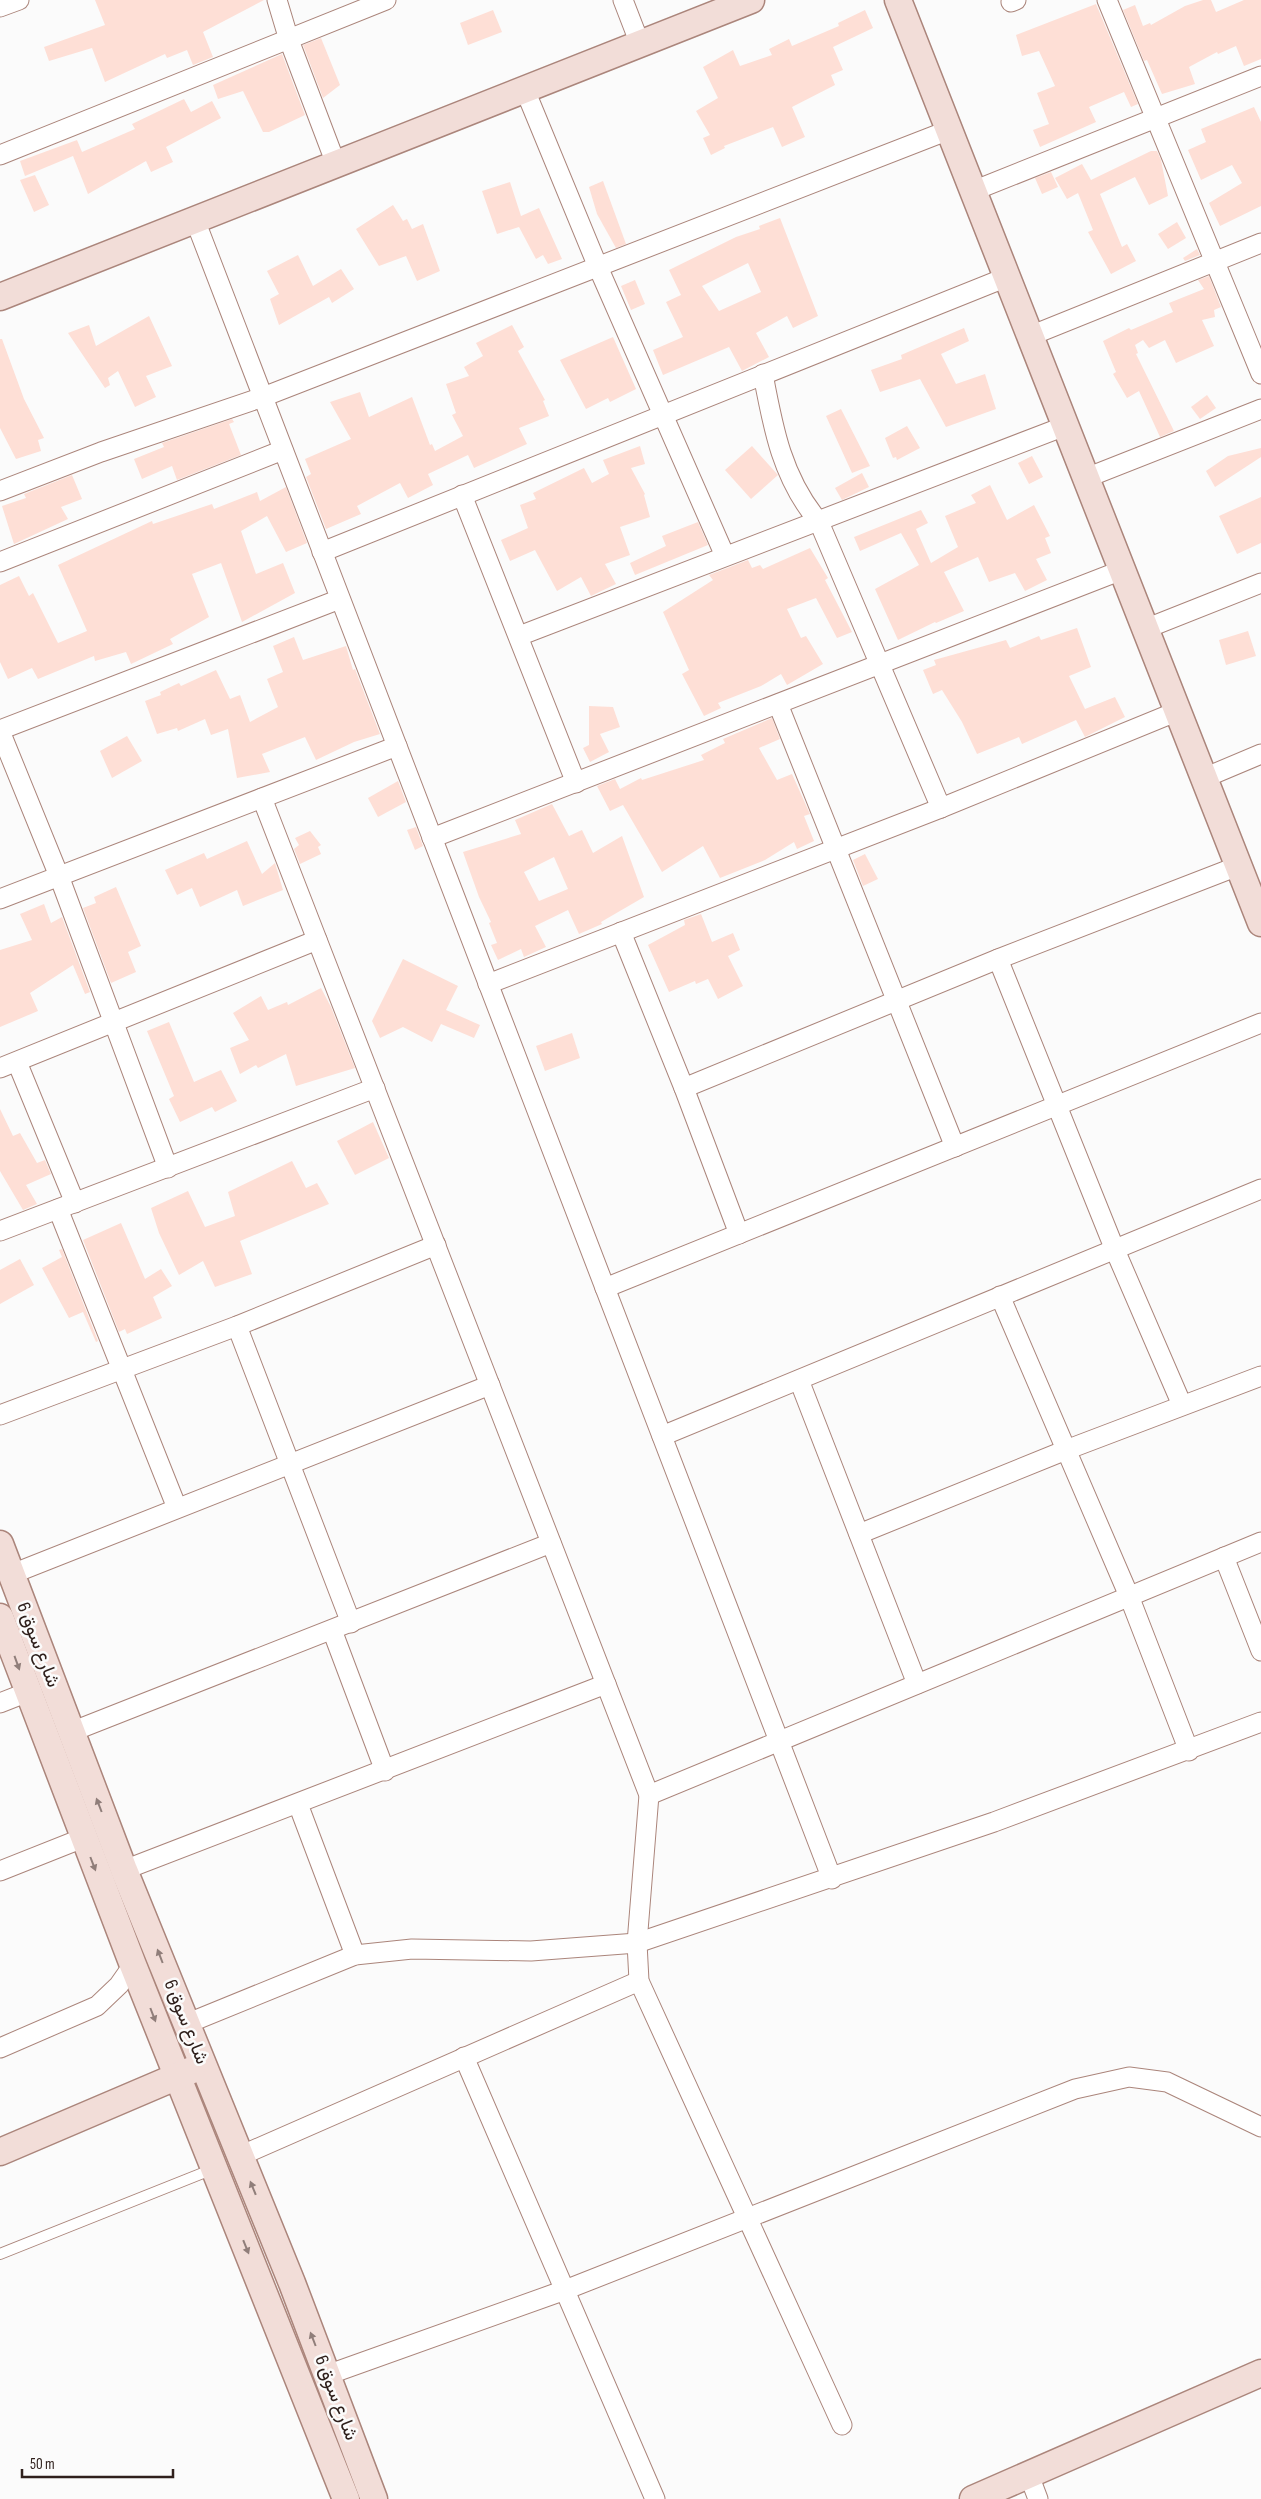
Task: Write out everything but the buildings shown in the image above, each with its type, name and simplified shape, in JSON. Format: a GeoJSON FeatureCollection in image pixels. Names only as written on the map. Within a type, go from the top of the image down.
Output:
{"type":"FeatureCollection","features":[{"type":"Feature","properties":{"kind":"street"},"geometry":{"type":"LineString","coordinates":[[0,7],[19,0]]}},
{"type":"Feature","properties":{"kind":"street"},"geometry":{"type":"LineString","coordinates":[[276,0],[289,40],[336,164]]}},
{"type":"Feature","properties":{"kind":"street"},"geometry":{"type":"LineString","coordinates":[[0,154],[386,0]]}},
{"type":"Feature","properties":{"kind":"street"},"geometry":{"type":"LineString","coordinates":[[623,0],[640,44]]}},
{"type":"Feature","properties":{"kind":"street"},"geometry":{"type":"LineString","coordinates":[[0,297],[751,0]]}},
{"type":"Feature","properties":{"kind":"street"},"geometry":{"type":"LineString","coordinates":[[898,0],[1261,923]]}},
{"type":"Feature","properties":{"kind":"street"},"geometry":{"type":"LineString","coordinates":[[1107,0],[1261,374]]}},
{"type":"Feature","properties":{"kind":"street"},"geometry":{"type":"LineString","coordinates":[[973,191],[1261,76]]}},
{"type":"Feature","properties":{"kind":"street"},"geometry":{"type":"LineString","coordinates":[[525,90],[598,267],[725,556]]}},
{"type":"Feature","properties":{"kind":"street"},"geometry":{"type":"LineString","coordinates":[[0,491],[101,452],[263,398],[949,130]]}},
{"type":"Feature","properties":{"kind":"street"},"geometry":{"type":"LineString","coordinates":[[195,220],[832,1878]]}},
{"type":"Feature","properties":{"kind":"street"},"geometry":{"type":"LineString","coordinates":[[1030,336],[1261,243]]}},
{"type":"Feature","properties":{"kind":"street"},"geometry":{"type":"LineString","coordinates":[[322,552],[1007,277]]}},
{"type":"Feature","properties":{"kind":"street"},"geometry":{"type":"LineString","coordinates":[[763,374],[772,425],[780,456],[800,497],[819,522],[940,808]]}},
{"type":"Feature","properties":{"kind":"street"},"geometry":{"type":"LineString","coordinates":[[1086,478],[1261,409]]}},
{"type":"Feature","properties":{"kind":"street"},"geometry":{"type":"LineString","coordinates":[[518,636],[1066,426]]}},
{"type":"Feature","properties":{"kind":"street"},"geometry":{"type":"LineString","coordinates":[[0,562],[283,450]]}},
{"type":"Feature","properties":{"kind":"street"},"geometry":{"type":"LineString","coordinates":[[462,495],[576,782]]}},
{"type":"Feature","properties":{"kind":"street"},"geometry":{"type":"LineString","coordinates":[[432,838],[1122,570]]}},
{"type":"Feature","properties":{"kind":"street"},"geometry":{"type":"LineString","coordinates":[[1145,629],[1261,583]]}},
{"type":"Feature","properties":{"kind":"street"},"geometry":{"type":"LineString","coordinates":[[168,1168],[60,876],[0,731],[340,599]]}},
{"type":"Feature","properties":{"kind":"street"},"geometry":{"type":"LineString","coordinates":[[778,704],[955,1147]]}},
{"type":"Feature","properties":{"kind":"street"},"geometry":{"type":"LineString","coordinates":[[488,984],[940,808],[1178,711]]}},
{"type":"Feature","properties":{"kind":"street"},"geometry":{"type":"LineString","coordinates":[[0,899],[397,746]]}},
{"type":"Feature","properties":{"kind":"street"},"geometry":{"type":"LineString","coordinates":[[1204,778],[1261,754]]}},
{"type":"Feature","properties":{"kind":"street"},"geometry":{"type":"LineString","coordinates":[[262,798],[649,1795],[637,1942],[639,1981],[746,2219],[842,2425]]}},
{"type":"Feature","properties":{"kind":"street"},"geometry":{"type":"LineString","coordinates":[[684,1088],[998,959],[1238,866]]}},
{"type":"Feature","properties":{"kind":"street"},"geometry":{"type":"LineString","coordinates":[[621,932],[684,1088],[739,1234]]}},
{"type":"Feature","properties":{"kind":"street"},"geometry":{"type":"LineString","coordinates":[[177,1508],[122,1369],[67,1206],[9,1065],[317,940]]}},
{"type":"Feature","properties":{"kind":"street"},"geometry":{"type":"LineString","coordinates":[[998,959],[1115,1250],[1182,1405]]}},
{"type":"Feature","properties":{"kind":"street"},"geometry":{"type":"LineString","coordinates":[[605,1288],[1261,1024]]}},
{"type":"Feature","properties":{"kind":"street"},"geometry":{"type":"LineString","coordinates":[[0,1231],[375,1088]]}},
{"type":"Feature","properties":{"kind":"street"},"geometry":{"type":"LineString","coordinates":[[662,1436],[1261,1190]]}},
{"type":"Feature","properties":{"kind":"street"},"geometry":{"type":"LineString","coordinates":[[0,1415],[237,1326],[436,1245]]}},
{"type":"Feature","properties":{"kind":"street"},"geometry":{"type":"LineString","coordinates":[[1000,1296],[1129,1596],[1189,1751]]}},
{"type":"Feature","properties":{"kind":"street"},"geometry":{"type":"LineString","coordinates":[[237,1326],[351,1623]]}},
{"type":"Feature","properties":{"kind":"street"},"geometry":{"type":"LineString","coordinates":[[859,1534],[1066,1450],[1261,1376]]}},
{"type":"Feature","properties":{"kind":"street"},"geometry":{"type":"LineString","coordinates":[[799,1380],[917,1684]]}},
{"type":"Feature","properties":{"kind":"street"},"geometry":{"type":"LineString","coordinates":[[12,1574],[490,1385]]}},
{"type":"Feature","properties":{"kind":"street"},"geometry":{"type":"LineString","coordinates":[[649,1795],[1261,1542]]}},
{"type":"Feature","properties":{"kind":"street"},"geometry":{"type":"LineString","coordinates":[[71,1732],[551,1543]]}},
{"type":"Feature","properties":{"kind":"street","name":"شارع سوق 6"},"geometry":{"type":"LineString","coordinates":[[0,1544],[124,1870],[240,2156],[374,2499]]}},
{"type":"Feature","properties":{"kind":"street"},"geometry":{"type":"LineString","coordinates":[[1224,1557],[1261,1651]]}},
{"type":"Feature","properties":{"kind":"street","name":"شارع سوق 6"},"geometry":{"type":"LineString","coordinates":[[0,1617],[83,1838],[176,2076],[346,2499]]}},
{"type":"Feature","properties":{"kind":"street"},"geometry":{"type":"LineString","coordinates":[[332,1630],[385,1771]]}},
{"type":"Feature","properties":{"kind":"street"},"geometry":{"type":"LineString","coordinates":[[124,1870],[385,1771],[606,1684]]}},
{"type":"Feature","properties":{"kind":"street"},"geometry":{"type":"LineString","coordinates":[[0,1703],[28,1692]]}},
{"type":"Feature","properties":{"kind":"street"},"geometry":{"type":"LineString","coordinates":[[186,2024],[355,1955],[412,1949],[531,1951],[637,1942],[832,1878],[1189,1751],[1261,1722]]}},
{"type":"Feature","properties":{"kind":"street"},"geometry":{"type":"LineString","coordinates":[[298,1804],[355,1955]]}},
{"type":"Feature","properties":{"kind":"street"},"geometry":{"type":"LineString","coordinates":[[0,1870],[83,1838]]}},
{"type":"Feature","properties":{"kind":"street"},"geometry":{"type":"LineString","coordinates":[[0,2048],[97,2006],[119,1985],[133,1965]]}},
{"type":"Feature","properties":{"kind":"street"},"geometry":{"type":"LineString","coordinates":[[240,2156],[639,1981]]}},
{"type":"Feature","properties":{"kind":"street"},"geometry":{"type":"LineString","coordinates":[[464,2057],[655,2499]]}},
{"type":"Feature","properties":{"kind":"street"},"geometry":{"type":"LineString","coordinates":[[0,2152],[203,2066]]}},
{"type":"Feature","properties":{"kind":"street"},"geometry":{"type":"LineString","coordinates":[[327,2375],[565,2290],[1075,2089],[1129,2077],[1167,2082],[1261,2127]]}},
{"type":"Feature","properties":{"kind":"street"},"geometry":{"type":"LineString","coordinates":[[973,2499],[1034,2487],[1261,2373]]}},
{"type":"Feature","properties":{"kind":"lane"},"geometry":{"type":"LineString","coordinates":[[0,2254],[214,2168]]}}]}
